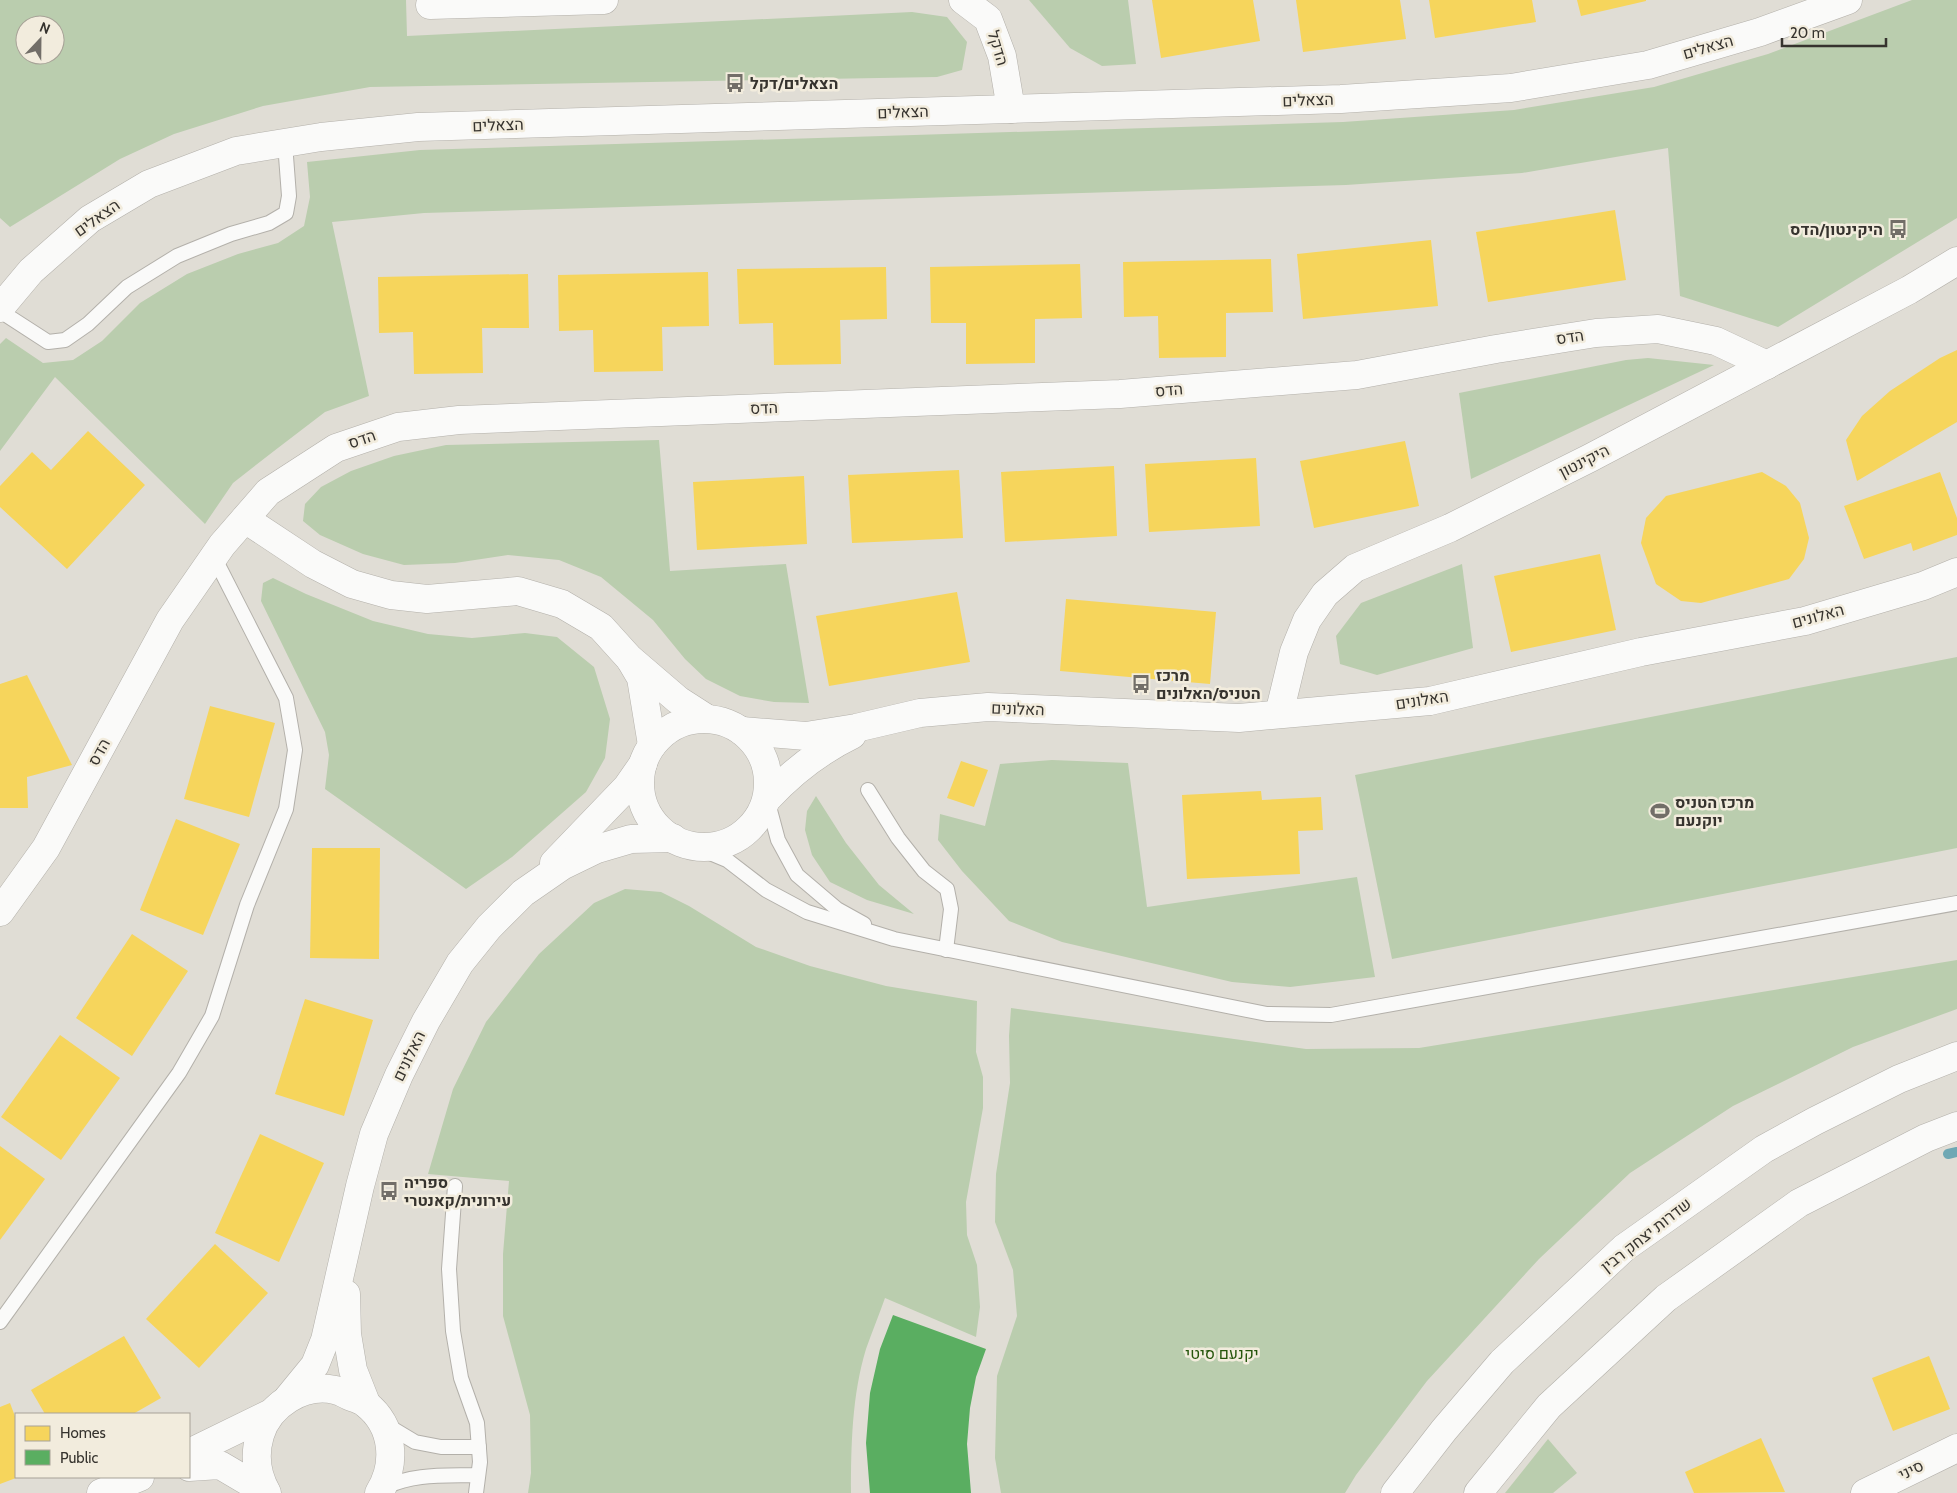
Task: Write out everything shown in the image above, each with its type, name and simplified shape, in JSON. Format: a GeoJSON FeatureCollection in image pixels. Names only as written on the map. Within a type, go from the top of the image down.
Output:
{"type":"FeatureCollection","features":[{"type":"Feature","properties":{"kind":"street"},"geometry":{"type":"LineString","coordinates":[[430,4],[604,0]]}},
{"type":"Feature","properties":{"kind":"street","name":"הדקל"},"geometry":{"type":"LineString","coordinates":[[963,0],[988,19],[1002,56],[1011,109]]}},
{"type":"Feature","properties":{"kind":"street","name":"הצאלים"},"geometry":{"type":"LineString","coordinates":[[0,310],[31,271],[90,219],[149,184],[236,151],[321,137],[418,127],[1341,99],[1511,88],[1648,65],[1760,32],[1848,0]]}},
{"type":"Feature","properties":{"kind":"street","name":"היקינטון"},"geometry":{"type":"LineString","coordinates":[[1279,714],[1294,652],[1307,620],[1325,594],[1355,568],[1458,524],[1590,458],[1909,290],[1957,260]]}},
{"type":"Feature","properties":{"kind":"street","name":"הדס"},"geometry":{"type":"LineString","coordinates":[[0,912],[46,848],[170,620],[214,557],[268,492],[336,448],[398,426],[459,420],[1120,394],[1357,375],[1496,349],[1596,333],[1658,329],[1716,342],[1767,365]]}},
{"type":"Feature","properties":{"kind":"street"},"geometry":{"type":"LineString","coordinates":[[246,519],[314,564],[352,584],[391,595],[427,599],[518,591],[562,604],[602,627],[629,658],[678,700],[706,718],[725,722],[742,731],[756,744],[765,761],[769,780],[767,799],[758,817],[746,832],[729,842],[711,846],[682,842],[656,825],[645,807],[640,786],[647,754],[641,678],[629,658]]}},
{"type":"Feature","properties":{"kind":"street","name":"האלונים"},"geometry":{"type":"LineString","coordinates":[[742,731],[806,736],[920,713],[988,707],[1239,718],[1430,701],[1641,652],[1806,621],[1923,586],[1957,572]]}},
{"type":"Feature","properties":{"kind":"street"},"geometry":{"type":"LineString","coordinates":[[647,754],[668,730],[687,721],[706,718]]}},
{"type":"Feature","properties":{"kind":"street","name":"האלונים"},"geometry":{"type":"LineString","coordinates":[[767,799],[785,779],[808,761],[833,745],[873,724]]}},
{"type":"Feature","properties":{"kind":"street","name":"האלונים"},"geometry":{"type":"LineString","coordinates":[[533,886],[627,787],[647,754]]}},
{"type":"Feature","properties":{"kind":"street","name":"האלונים"},"geometry":{"type":"LineString","coordinates":[[280,1406],[315,1365],[325,1340],[360,1186],[374,1134],[399,1075],[426,1020],[460,963],[489,927],[523,893],[562,866],[597,849],[631,840],[682,842]]}},
{"type":"Feature","properties":{"kind":"street","name":"שדרות יצחק רבין"},"geometry":{"type":"LineString","coordinates":[[1396,1493],[1444,1430],[1502,1362],[1624,1248],[1764,1149],[1815,1120],[1899,1079],[1957,1056]]}},
{"type":"Feature","properties":{"kind":"street"},"geometry":{"type":"LineString","coordinates":[[1478,1493],[1549,1406],[1666,1298],[1799,1203],[1926,1138],[1957,1126]]}},
{"type":"Feature","properties":{"kind":"street","name":"האלונים"},"geometry":{"type":"LineString","coordinates":[[345,1257],[347,1334],[353,1370],[390,1443],[391,1466],[386,1482],[380,1491]]}},
{"type":"Feature","properties":{"kind":"street"},"geometry":{"type":"LineString","coordinates":[[190,1452],[311,1390],[335,1390],[373,1412]]}},
{"type":"Feature","properties":{"kind":"street"},"geometry":{"type":"LineString","coordinates":[[266,1492],[257,1470],[256,1447],[263,1425],[280,1406]]}},
{"type":"Feature","properties":{"kind":"street","name":"סיני"},"geometry":{"type":"LineString","coordinates":[[1865,1493],[1957,1448]]}},
{"type":"Feature","properties":{"kind":"street"},"geometry":{"type":"LineString","coordinates":[[190,1467],[220,1465],[266,1492]]}},
{"type":"Feature","properties":{"kind":"street"},"geometry":{"type":"LineString","coordinates":[[100,1493],[138,1478]]}},
{"type":"Feature","properties":{"kind":"lane"},"geometry":{"type":"LineString","coordinates":[[0,310],[48,342],[65,340],[88,324],[127,287],[178,256],[231,234],[269,223],[286,213],[289,196],[285,143]]}},
{"type":"Feature","properties":{"kind":"lane"},"geometry":{"type":"LineString","coordinates":[[0,1322],[179,1073],[212,1016],[247,905],[286,809],[295,750],[286,698],[214,557]]}},
{"type":"Feature","properties":{"kind":"lane"},"geometry":{"type":"LineString","coordinates":[[868,790],[898,838],[924,871],[947,889],[951,910],[946,950]]}},
{"type":"Feature","properties":{"kind":"lane"},"geometry":{"type":"LineString","coordinates":[[767,799],[778,840],[797,875],[837,909],[894,939]]}},
{"type":"Feature","properties":{"kind":"lane"},"geometry":{"type":"LineString","coordinates":[[682,842],[727,860],[766,890],[807,912],[894,939],[1267,1014],[1331,1015],[1957,903]]}},
{"type":"Feature","properties":{"kind":"lane"},"geometry":{"type":"LineString","coordinates":[[455,1186],[449,1268],[453,1331],[462,1378],[477,1422],[480,1462],[476,1493]]}},
{"type":"Feature","properties":{"kind":"lane"},"geometry":{"type":"LineString","coordinates":[[373,1412],[415,1442],[441,1447],[479,1447]]}},
{"type":"Feature","properties":{"kind":"lane"},"geometry":{"type":"LineString","coordinates":[[380,1491],[397,1481],[413,1478],[478,1475]]}},
{"type":"Feature","properties":{"kind":"green space"},"geometry":{"type":"Polygon","coordinates":[[[0,0],[406,0],[407,36],[912,12],[947,17],[967,42],[962,70],[937,77],[370,87],[263,106],[174,134],[120,159],[10,227],[0,218],[0,0]]]}},
{"type":"Feature","properties":{"kind":"green space"},"geometry":{"type":"Polygon","coordinates":[[[1029,0],[1128,0],[1136,64],[1102,66],[1070,48],[1029,0]]]}},
{"type":"Feature","properties":{"kind":"green space"},"geometry":{"type":"Polygon","coordinates":[[[1912,0],[1957,0],[1957,218],[1778,327],[1680,296],[1668,148],[1522,173],[1346,185],[424,213],[332,222],[369,396],[325,412],[233,483],[205,524],[55,377],[0,451],[0,344],[6,338],[43,363],[73,360],[102,341],[140,303],[187,274],[238,254],[278,243],[304,226],[310,197],[307,162],[420,150],[1343,122],[1514,110],[1654,87],[1768,54],[1912,0]]]}},
{"type":"Feature","properties":{"kind":"green space"},"geometry":{"type":"Polygon","coordinates":[[[1648,358],[1714,365],[1471,479],[1459,393],[1626,360],[1648,358]]]}},
{"type":"Feature","properties":{"kind":"green space"},"geometry":{"type":"Polygon","coordinates":[[[659,440],[670,571],[786,564],[809,703],[774,702],[740,696],[706,679],[685,659],[653,620],[601,577],[559,560],[508,555],[455,563],[404,565],[363,554],[320,535],[303,521],[305,504],[321,487],[351,471],[394,456],[446,445],[659,440]]]}},
{"type":"Feature","properties":{"kind":"green space"},"geometry":{"type":"Polygon","coordinates":[[[1462,564],[1473,648],[1377,675],[1340,664],[1336,636],[1361,603],[1462,564]]]}},
{"type":"Feature","properties":{"kind":"green space"},"geometry":{"type":"Polygon","coordinates":[[[273,578],[306,594],[373,621],[428,634],[472,638],[525,633],[557,637],[594,667],[610,719],[605,758],[586,792],[512,857],[466,889],[325,789],[329,755],[325,732],[261,601],[263,583],[273,578]]]}},
{"type":"Feature","properties":{"kind":"green space","name":"מרכז הטניס יוקנעם"},"geometry":{"type":"Polygon","coordinates":[[[1957,657],[1957,848],[1392,959],[1355,775],[1957,657]]]}},
{"type":"Feature","properties":{"kind":"green space"},"geometry":{"type":"Polygon","coordinates":[[[1052,760],[1128,763],[1147,907],[1357,877],[1375,977],[1290,987],[1232,982],[1062,942],[1009,921],[962,871],[938,840],[940,814],[985,826],[1000,764],[1052,760]]]}},
{"type":"Feature","properties":{"kind":"green space"},"geometry":{"type":"Polygon","coordinates":[[[816,796],[846,843],[879,885],[914,914],[867,900],[830,882],[812,855],[805,830],[807,811],[816,796]]]}},
{"type":"Feature","properties":{"kind":"green space"},"geometry":{"type":"Polygon","coordinates":[[[625,889],[661,892],[689,906],[756,947],[810,966],[886,986],[977,1001],[976,1052],[983,1077],[983,1108],[966,1202],[967,1235],[977,1265],[980,1307],[976,1337],[885,1298],[861,1366],[852,1438],[851,1493],[528,1493],[531,1473],[530,1415],[503,1316],[503,1254],[509,1181],[428,1174],[453,1089],[486,1022],[539,954],[594,903],[625,889]]]}},
{"type":"Feature","properties":{"kind":"green space","name":"יקנעם סיטי"},"geometry":{"type":"Polygon","coordinates":[[[1957,960],[1957,1009],[1853,1047],[1733,1106],[1630,1173],[1539,1259],[1427,1381],[1356,1475],[1345,1493],[1001,1493],[995,1458],[997,1376],[1017,1316],[1013,1270],[995,1222],[996,1174],[1010,1083],[1009,1036],[1011,1008],[1306,1049],[1419,1048],[1957,960]]]}},
{"type":"Feature","properties":{"kind":"green space"},"geometry":{"type":"Polygon","coordinates":[[[1548,1439],[1577,1473],[1553,1493],[1505,1493],[1548,1439]]]}},
{"type":"Feature","properties":{"kind":"building: Homes"},"geometry":{"type":"Polygon","coordinates":[[[1152,0],[1253,0],[1260,41],[1161,58],[1152,0]]]}},
{"type":"Feature","properties":{"kind":"building: Homes"},"geometry":{"type":"Polygon","coordinates":[[[1296,0],[1400,0],[1406,39],[1303,52],[1296,0]]]}},
{"type":"Feature","properties":{"kind":"building: Homes"},"geometry":{"type":"Polygon","coordinates":[[[1429,0],[1532,0],[1536,22],[1435,38],[1429,0]]]}},
{"type":"Feature","properties":{"kind":"building: Homes"},"geometry":{"type":"Polygon","coordinates":[[[1577,0],[1646,0],[1646,1],[1581,16],[1577,0]]]}},
{"type":"Feature","properties":{"kind":"building: Homes"},"geometry":{"type":"Polygon","coordinates":[[[1615,210],[1626,280],[1488,302],[1476,232],[1615,210]]]}},
{"type":"Feature","properties":{"kind":"building: Homes"},"geometry":{"type":"Polygon","coordinates":[[[1431,240],[1438,306],[1303,319],[1297,254],[1431,240]]]}},
{"type":"Feature","properties":{"kind":"building: Homes"},"geometry":{"type":"Polygon","coordinates":[[[1271,259],[1273,312],[1226,313],[1226,357],[1159,358],[1158,316],[1124,317],[1123,262],[1271,259]]]}},
{"type":"Feature","properties":{"kind":"building: Homes"},"geometry":{"type":"Polygon","coordinates":[[[1080,264],[1082,318],[1035,319],[1035,363],[966,364],[966,323],[931,323],[930,267],[1080,264]]]}},
{"type":"Feature","properties":{"kind":"building: Homes"},"geometry":{"type":"Polygon","coordinates":[[[886,267],[887,319],[840,320],[841,364],[774,365],[773,323],[739,324],[737,269],[886,267]]]}},
{"type":"Feature","properties":{"kind":"building: Homes"},"geometry":{"type":"Polygon","coordinates":[[[708,272],[709,326],[662,327],[663,371],[594,372],[593,330],[559,331],[558,275],[708,272]]]}},
{"type":"Feature","properties":{"kind":"building: Homes"},"geometry":{"type":"Polygon","coordinates":[[[528,274],[529,328],[482,328],[483,373],[414,374],[413,332],[379,333],[378,277],[528,274]]]}},
{"type":"Feature","properties":{"kind":"building: Homes"},"geometry":{"type":"Polygon","coordinates":[[[1957,350],[1957,422],[1857,481],[1846,440],[1862,416],[1890,391],[1940,358],[1957,350]]]}},
{"type":"Feature","properties":{"kind":"building: Homes"},"geometry":{"type":"Polygon","coordinates":[[[88,431],[145,485],[67,569],[0,507],[0,486],[32,452],[51,470],[88,431]]]}},
{"type":"Feature","properties":{"kind":"building: Homes"},"geometry":{"type":"Polygon","coordinates":[[[1405,441],[1419,506],[1314,528],[1300,461],[1405,441]]]}},
{"type":"Feature","properties":{"kind":"building: Homes"},"geometry":{"type":"Polygon","coordinates":[[[1256,458],[1260,526],[1149,532],[1145,464],[1256,458]]]}},
{"type":"Feature","properties":{"kind":"building: Homes"},"geometry":{"type":"Polygon","coordinates":[[[1114,466],[1117,536],[1005,542],[1001,472],[1114,466]]]}},
{"type":"Feature","properties":{"kind":"building: Homes"},"geometry":{"type":"Polygon","coordinates":[[[959,470],[963,538],[852,543],[848,475],[959,470]]]}},
{"type":"Feature","properties":{"kind":"building: Homes"},"geometry":{"type":"Polygon","coordinates":[[[1762,472],[1786,486],[1800,503],[1809,538],[1804,559],[1789,579],[1701,603],[1681,601],[1656,584],[1641,543],[1646,518],[1666,496],[1762,472]]]}},
{"type":"Feature","properties":{"kind":"building: Homes"},"geometry":{"type":"Polygon","coordinates":[[[1940,472],[1957,518],[1957,535],[1913,551],[1911,543],[1864,559],[1844,506],[1940,472]]]}},
{"type":"Feature","properties":{"kind":"building: Homes"},"geometry":{"type":"Polygon","coordinates":[[[804,476],[807,544],[697,550],[693,482],[804,476]]]}},
{"type":"Feature","properties":{"kind":"building: Homes"},"geometry":{"type":"Polygon","coordinates":[[[1600,554],[1616,630],[1511,652],[1494,576],[1600,554]]]}},
{"type":"Feature","properties":{"kind":"building: Homes"},"geometry":{"type":"Polygon","coordinates":[[[957,592],[970,662],[829,686],[816,616],[957,592]]]}},
{"type":"Feature","properties":{"kind":"building: Homes"},"geometry":{"type":"Polygon","coordinates":[[[1066,599],[1216,612],[1210,684],[1060,671],[1066,599]]]}},
{"type":"Feature","properties":{"kind":"building: Homes"},"geometry":{"type":"Polygon","coordinates":[[[27,675],[72,765],[27,777],[28,808],[0,808],[0,684],[27,675]]]}},
{"type":"Feature","properties":{"kind":"building: Homes"},"geometry":{"type":"Polygon","coordinates":[[[210,706],[275,723],[249,817],[184,799],[210,706]]]}},
{"type":"Feature","properties":{"kind":"building: Homes"},"geometry":{"type":"Polygon","coordinates":[[[961,761],[988,770],[974,807],[947,798],[961,761]]]}},
{"type":"Feature","properties":{"kind":"building: Homes"},"geometry":{"type":"Polygon","coordinates":[[[1261,791],[1262,800],[1321,797],[1323,830],[1298,831],[1300,874],[1187,879],[1182,795],[1261,791]]]}},
{"type":"Feature","properties":{"kind":"building: Homes"},"geometry":{"type":"Polygon","coordinates":[[[176,819],[240,844],[203,935],[140,910],[176,819]]]}},
{"type":"Feature","properties":{"kind":"building: Homes"},"geometry":{"type":"Polygon","coordinates":[[[312,848],[380,848],[379,959],[310,958],[312,848]]]}},
{"type":"Feature","properties":{"kind":"building: Homes"},"geometry":{"type":"Polygon","coordinates":[[[132,934],[188,971],[132,1056],[76,1018],[132,934]]]}},
{"type":"Feature","properties":{"kind":"building: Homes"},"geometry":{"type":"Polygon","coordinates":[[[305,999],[373,1020],[344,1116],[275,1094],[305,999]]]}},
{"type":"Feature","properties":{"kind":"building: Homes"},"geometry":{"type":"Polygon","coordinates":[[[60,1035],[120,1078],[61,1160],[1,1117],[60,1035]]]}},
{"type":"Feature","properties":{"kind":"building: Homes"},"geometry":{"type":"Polygon","coordinates":[[[260,1134],[324,1163],[279,1262],[215,1233],[260,1134]]]}},
{"type":"Feature","properties":{"kind":"building: Homes"},"geometry":{"type":"Polygon","coordinates":[[[0,1146],[45,1179],[0,1240],[0,1146]]]}},
{"type":"Feature","properties":{"kind":"building: Homes"},"geometry":{"type":"Polygon","coordinates":[[[215,1244],[268,1293],[199,1368],[146,1319],[215,1244]]]}},
{"type":"Feature","properties":{"kind":"building: Homes"},"geometry":{"type":"Polygon","coordinates":[[[124,1336],[161,1398],[135,1413],[44,1413],[31,1390],[124,1336]]]}},
{"type":"Feature","properties":{"kind":"building: Homes"},"geometry":{"type":"Polygon","coordinates":[[[1929,1356],[1950,1409],[1893,1431],[1872,1378],[1929,1356]]]}},
{"type":"Feature","properties":{"kind":"building: Homes"},"geometry":{"type":"Polygon","coordinates":[[[10,1403],[15,1416],[16,1478],[0,1484],[0,1407],[10,1403]]]}},
{"type":"Feature","properties":{"kind":"building: Homes"},"geometry":{"type":"Polygon","coordinates":[[[1761,1438],[1785,1492],[1694,1493],[1685,1472],[1761,1438]]]}},
{"type":"Feature","properties":{"kind":"building: Public"},"geometry":{"type":"Polygon","coordinates":[[[893,1315],[986,1349],[976,1377],[970,1408],[967,1444],[971,1493],[870,1493],[866,1443],[870,1393],[880,1349],[893,1315]]]}},
{"type":"Feature","properties":{"kind":"waterway"},"geometry":{"type":"LineString","coordinates":[[1948,1154],[1957,1152]]}},
{"type":"Feature","properties":{"kind":"place","name":"הצאלים/דקל"},"geometry":{"type":"Point","coordinates":[735,83]}},
{"type":"Feature","properties":{"kind":"place","name":"היקינטון/הדס"},"geometry":{"type":"Point","coordinates":[1898,229]}},
{"type":"Feature","properties":{"kind":"place","name":"מרכז הטניס/האלונים"},"geometry":{"type":"Point","coordinates":[1141,684]}},
{"type":"Feature","properties":{"kind":"place","name":"מרכז הטניס יוקנעם"},"geometry":{"type":"Point","coordinates":[1660,811]}},
{"type":"Feature","properties":{"kind":"place","name":"ספריה עירונית/קאנטרי"},"geometry":{"type":"Point","coordinates":[389,1191]}}]}
